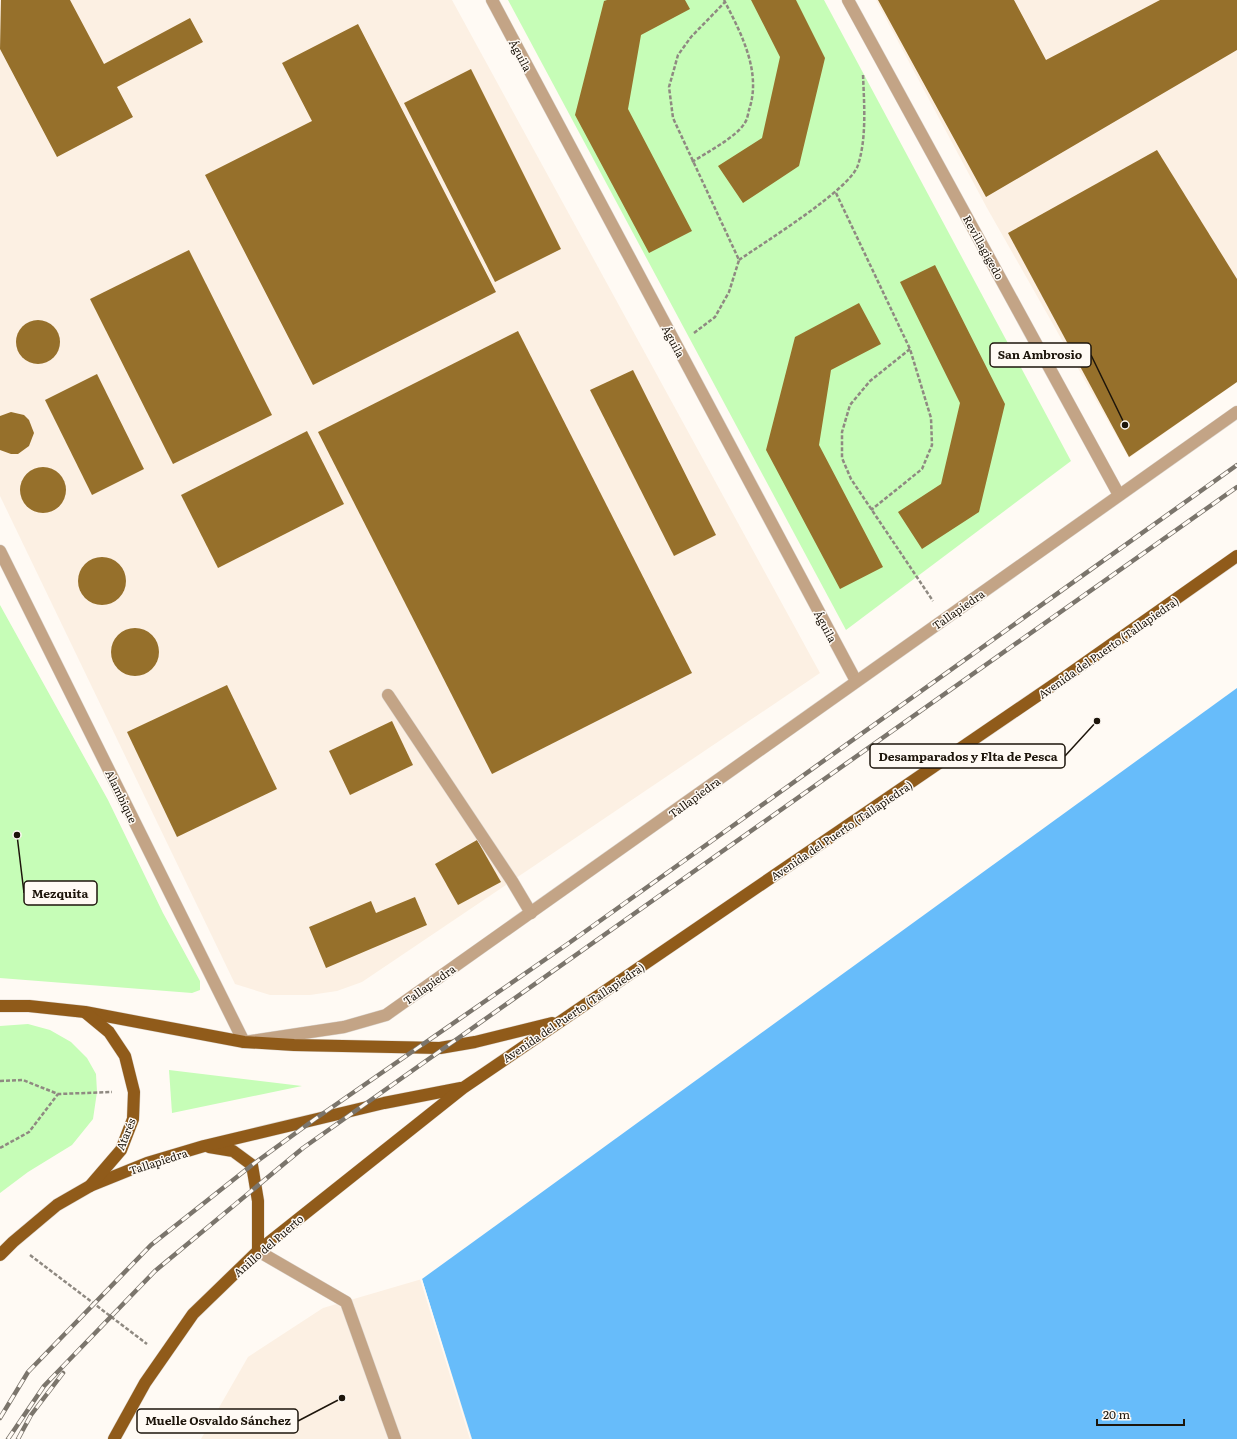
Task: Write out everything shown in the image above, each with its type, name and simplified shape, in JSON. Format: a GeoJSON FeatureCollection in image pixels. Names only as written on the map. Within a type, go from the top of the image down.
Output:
{"type":"FeatureCollection","features":[{"type":"Feature","properties":{"kind":"main road","name":"Avenida del Puerto (Tallapiedra)"},"geometry":{"type":"LineString","coordinates":[[463,1088],[559,1021],[1058,682],[1237,556]]}},
{"type":"Feature","properties":{"kind":"main road"},"geometry":{"type":"LineString","coordinates":[[0,1006],[29,1006],[85,1012]]}},
{"type":"Feature","properties":{"kind":"main road","name":"Tallapiedra"},"geometry":{"type":"LineString","coordinates":[[85,1012],[244,1042],[294,1045],[440,1048],[476,1042],[559,1021]]}},
{"type":"Feature","properties":{"kind":"main road","name":"Atarés"},"geometry":{"type":"LineString","coordinates":[[0,1255],[13,1242],[57,1205],[90,1186],[121,1150],[133,1119],[134,1092],[125,1056],[109,1032],[85,1012]]}},
{"type":"Feature","properties":{"kind":"main road","name":"Tallapiedra"},"geometry":{"type":"LineString","coordinates":[[90,1186],[147,1164],[204,1146],[384,1102],[463,1088]]}},
{"type":"Feature","properties":{"kind":"main road","name":"Anillo del Puerto"},"geometry":{"type":"LineString","coordinates":[[114,1439],[145,1383],[193,1314],[258,1251],[463,1088]]}},
{"type":"Feature","properties":{"kind":"main road"},"geometry":{"type":"LineString","coordinates":[[204,1146],[233,1151],[252,1165],[258,1201],[258,1251]]}},
{"type":"Feature","properties":{"kind":"street","name":"Águila"},"geometry":{"type":"LineString","coordinates":[[492,0],[856,681]]}},
{"type":"Feature","properties":{"kind":"street","name":"Revillagigedo"},"geometry":{"type":"LineString","coordinates":[[848,0],[1119,495]]}},
{"type":"Feature","properties":{"kind":"street","name":"Tallapiedra"},"geometry":{"type":"LineString","coordinates":[[244,1042],[344,1027],[386,1015],[1237,412]]}},
{"type":"Feature","properties":{"kind":"street","name":"Alambique"},"geometry":{"type":"LineString","coordinates":[[0,550],[244,1042]]}},
{"type":"Feature","properties":{"kind":"street"},"geometry":{"type":"LineString","coordinates":[[388,695],[512,881],[531,913]]}},
{"type":"Feature","properties":{"kind":"street"},"geometry":{"type":"LineString","coordinates":[[258,1251],[346,1302],[396,1439]]}},
{"type":"Feature","properties":{"kind":"path"},"geometry":{"type":"LineString","coordinates":[[692,162],[728,138],[744,125],[752,100],[752,68],[743,38],[724,1],[691,37],[678,55],[668,87],[673,118],[692,162],[739,260]]}},
{"type":"Feature","properties":{"kind":"path"},"geometry":{"type":"LineString","coordinates":[[676,346],[715,317],[729,292],[739,260],[836,193],[858,167],[864,134],[863,72]]}},
{"type":"Feature","properties":{"kind":"path"},"geometry":{"type":"LineString","coordinates":[[836,193],[910,349],[931,418],[932,445],[922,469],[871,510]]}},
{"type":"Feature","properties":{"kind":"path"},"geometry":{"type":"LineString","coordinates":[[910,349],[870,381],[850,405],[842,432],[842,458],[851,479],[945,618]]}},
{"type":"Feature","properties":{"kind":"path"},"geometry":{"type":"LineString","coordinates":[[0,1081],[23,1080],[58,1094],[134,1092]]}},
{"type":"Feature","properties":{"kind":"path"},"geometry":{"type":"LineString","coordinates":[[0,1148],[29,1132],[58,1094]]}},
{"type":"Feature","properties":{"kind":"path"},"geometry":{"type":"LineString","coordinates":[[13,1242],[163,1357]]}},
{"type":"Feature","properties":{"kind":"shaded area"},"geometry":{"type":"Polygon","coordinates":[[[0,0],[452,0],[820,673],[362,982],[337,991],[310,995],[270,995],[235,984],[0,496],[0,0]]]}},
{"type":"Feature","properties":{"kind":"shaded area"},"geometry":{"type":"Polygon","coordinates":[[[876,0],[1237,0],[1237,382],[1129,458],[987,208],[876,0]]]}},
{"type":"Feature","properties":{"kind":"shaded area"},"geometry":{"type":"Polygon","coordinates":[[[422,1279],[472,1439],[201,1439],[248,1357],[323,1308],[422,1279]]]}},
{"type":"Feature","properties":{"kind":"green space"},"geometry":{"type":"Polygon","coordinates":[[[508,0],[824,0],[1071,461],[846,630],[508,0]]]}},
{"type":"Feature","properties":{"kind":"green space"},"geometry":{"type":"Polygon","coordinates":[[[0,605],[108,800],[163,913],[200,981],[200,990],[192,993],[0,978],[0,605]]]}},
{"type":"Feature","properties":{"kind":"green space"},"geometry":{"type":"Polygon","coordinates":[[[28,1024],[50,1030],[71,1042],[87,1058],[96,1074],[97,1092],[93,1119],[72,1145],[28,1172],[0,1193],[0,1026],[28,1024]]]}},
{"type":"Feature","properties":{"kind":"green space"},"geometry":{"type":"Polygon","coordinates":[[[169,1070],[302,1086],[172,1113],[169,1070]]]}},
{"type":"Feature","properties":{"kind":"water"},"geometry":{"type":"Polygon","coordinates":[[[1237,688],[1237,1439],[472,1439],[422,1279],[1237,688]]]}},
{"type":"Feature","properties":{"kind":"pier"},"geometry":{"type":"Polygon","coordinates":[[[420,1279],[422,1279],[471,1439],[470,1439],[420,1279]]]}},
{"type":"Feature","properties":{"kind":"building"},"geometry":{"type":"Polygon","coordinates":[[[1,0],[70,0],[104,64],[190,18],[203,42],[117,87],[133,117],[57,157],[0,49],[1,0]]]}},
{"type":"Feature","properties":{"kind":"building"},"geometry":{"type":"Polygon","coordinates":[[[685,0],[690,9],[641,35],[628,109],[692,231],[649,253],[575,115],[604,1],[685,0]]]}},
{"type":"Feature","properties":{"kind":"building"},"geometry":{"type":"Polygon","coordinates":[[[751,0],[796,0],[825,58],[799,166],[743,203],[718,166],[762,138],[780,57],[751,0]]]}},
{"type":"Feature","properties":{"kind":"building"},"geometry":{"type":"Polygon","coordinates":[[[878,0],[1014,0],[1046,60],[1160,0],[1237,0],[1237,50],[986,197],[878,0]]]}},
{"type":"Feature","properties":{"kind":"building"},"geometry":{"type":"Polygon","coordinates":[[[358,24],[496,292],[313,385],[205,175],[312,121],[282,63],[358,24]]]}},
{"type":"Feature","properties":{"kind":"building"},"geometry":{"type":"Polygon","coordinates":[[[471,69],[561,249],[495,282],[404,103],[471,69]]]}},
{"type":"Feature","properties":{"kind":"building"},"geometry":{"type":"Polygon","coordinates":[[[1157,150],[1237,279],[1237,382],[1129,457],[1008,233],[1157,150]]]}},
{"type":"Feature","properties":{"kind":"building"},"geometry":{"type":"Polygon","coordinates":[[[189,250],[272,415],[173,464],[90,299],[189,250]]]}},
{"type":"Feature","properties":{"kind":"building"},"geometry":{"type":"Polygon","coordinates":[[[935,265],[1005,404],[979,512],[922,549],[898,512],[941,484],[960,403],[900,282],[935,265]]]}},
{"type":"Feature","properties":{"kind":"building"},"geometry":{"type":"Polygon","coordinates":[[[859,303],[881,344],[831,370],[819,445],[883,567],[840,589],[766,450],[795,337],[859,303]]]}},
{"type":"Feature","properties":{"kind":"building"},"geometry":{"type":"Polygon","coordinates":[[[38,320],[50,324],[56,330],[60,342],[56,354],[50,360],[38,364],[26,360],[20,354],[16,342],[20,330],[26,324],[38,320]]]}},
{"type":"Feature","properties":{"kind":"building"},"geometry":{"type":"Polygon","coordinates":[[[518,331],[692,673],[492,774],[318,432],[518,331]]]}},
{"type":"Feature","properties":{"kind":"building"},"geometry":{"type":"Polygon","coordinates":[[[633,370],[716,535],[674,556],[590,390],[633,370]]]}},
{"type":"Feature","properties":{"kind":"building"},"geometry":{"type":"Polygon","coordinates":[[[97,374],[144,469],[92,495],[45,400],[97,374]]]}},
{"type":"Feature","properties":{"kind":"building"},"geometry":{"type":"Polygon","coordinates":[[[11,412],[24,415],[29,420],[34,433],[29,446],[18,454],[11,454],[0,450],[0,416],[11,412]]]}},
{"type":"Feature","properties":{"kind":"building"},"geometry":{"type":"Polygon","coordinates":[[[307,431],[344,504],[218,568],[181,495],[307,431]]]}},
{"type":"Feature","properties":{"kind":"building"},"geometry":{"type":"Polygon","coordinates":[[[43,467],[56,471],[62,477],[66,490],[62,503],[56,509],[43,513],[30,509],[24,503],[20,490],[24,477],[30,471],[43,467]]]}},
{"type":"Feature","properties":{"kind":"building"},"geometry":{"type":"Polygon","coordinates":[[[97,557],[107,557],[119,564],[126,576],[126,586],[119,598],[107,605],[97,605],[89,601],[82,594],[78,586],[78,576],[82,568],[89,561],[97,557]]]}},
{"type":"Feature","properties":{"kind":"building"},"geometry":{"type":"Polygon","coordinates":[[[135,628],[144,630],[152,635],[157,643],[159,652],[157,661],[152,669],[144,674],[135,676],[126,674],[118,669],[113,661],[111,652],[113,643],[118,635],[126,630],[135,628]]]}},
{"type":"Feature","properties":{"kind":"building"},"geometry":{"type":"Polygon","coordinates":[[[227,685],[277,789],[177,837],[127,732],[227,685]]]}},
{"type":"Feature","properties":{"kind":"building"},"geometry":{"type":"Polygon","coordinates":[[[392,721],[413,765],[350,795],[329,751],[392,721]]]}},
{"type":"Feature","properties":{"kind":"building"},"geometry":{"type":"Polygon","coordinates":[[[477,840],[501,882],[458,905],[435,864],[477,840]]]}},
{"type":"Feature","properties":{"kind":"building"},"geometry":{"type":"Polygon","coordinates":[[[415,897],[427,925],[326,968],[309,927],[371,901],[376,913],[415,897]]]}},
{"type":"Feature","properties":{"kind":"railway"},"geometry":{"type":"LineString","coordinates":[[0,1418],[28,1372],[151,1245],[252,1165],[315,1119],[569,943],[1237,465]]}},
{"type":"Feature","properties":{"kind":"railway"},"geometry":{"type":"LineString","coordinates":[[8,1439],[44,1386],[155,1271],[303,1148],[1237,487]]}},
{"type":"Feature","properties":{"kind":"railway"},"geometry":{"type":"LineString","coordinates":[[18,1439],[31,1415],[63,1373]]}},
{"type":"Feature","properties":{"kind":"place","name":"San Ambrosio"},"geometry":{"type":"Point","coordinates":[1125,425]}},
{"type":"Feature","properties":{"kind":"place","name":"Desamparados y Flta de Pesca"},"geometry":{"type":"Point","coordinates":[1097,721]}},
{"type":"Feature","properties":{"kind":"place","name":"Mezquita"},"geometry":{"type":"Point","coordinates":[17,835]}},
{"type":"Feature","properties":{"kind":"place","name":"Muelle Osvaldo Sánchez"},"geometry":{"type":"Point","coordinates":[342,1398]}}]}
